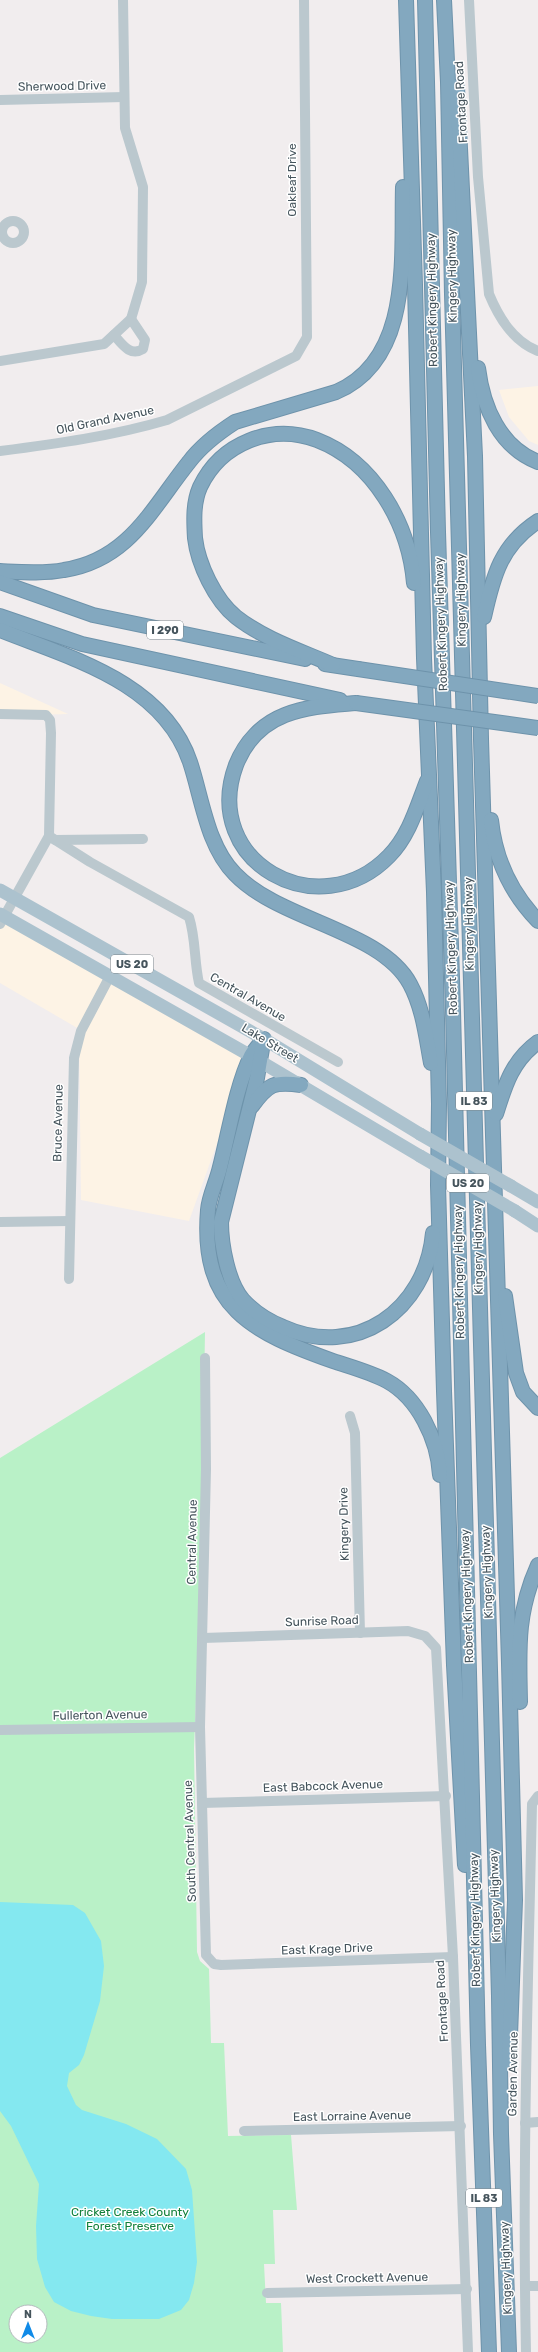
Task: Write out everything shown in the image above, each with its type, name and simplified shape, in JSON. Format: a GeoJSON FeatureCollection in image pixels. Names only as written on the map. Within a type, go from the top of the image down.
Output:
{"type":"FeatureCollection","features":[{"type":"Feature","properties":{"kind":"highway"},"geometry":{"type":"LineString","coordinates":[[406,0],[407,75],[415,285],[424,658],[439,1104],[438,1185],[454,1664],[463,1840],[478,2045]]}},
{"type":"Feature","properties":{"kind":"highway","name":"Robert Kingery Highway"},"geometry":{"type":"LineString","coordinates":[[425,0],[438,540],[453,1002],[478,2045],[490,2352]]}},
{"type":"Feature","properties":{"kind":"highway","name":"Kingery Highway"},"geometry":{"type":"LineString","coordinates":[[444,0],[448,82],[452,302],[503,2202],[509,2352]]}},
{"type":"Feature","properties":{"kind":"highway"},"geometry":{"type":"LineString","coordinates":[[453,0],[475,456],[481,739],[515,1900],[503,2202]]}},
{"type":"Feature","properties":{"kind":"highway"},"geometry":{"type":"LineString","coordinates":[[0,571],[63,571],[104,557],[144,524],[190,461],[222,430],[235,422],[342,390],[352,385],[374,364],[388,339],[395,317],[401,285],[404,107],[407,75]]}},
{"type":"Feature","properties":{"kind":"highway"},"geometry":{"type":"LineString","coordinates":[[463,205],[470,240],[476,355],[483,395],[495,424],[509,445],[538,462]]}},
{"type":"Feature","properties":{"kind":"highway"},"geometry":{"type":"LineString","coordinates":[[333,665],[274,639],[236,616],[212,587],[198,556],[193,518],[200,489],[211,468],[222,457],[247,440],[264,435],[281,434],[316,440],[348,458],[368,476],[391,507],[406,541],[412,561],[416,615],[424,658]]}},
{"type":"Feature","properties":{"kind":"highway"},"geometry":{"type":"LineString","coordinates":[[479,643],[498,565],[515,540],[538,521]]}},
{"type":"Feature","properties":{"kind":"highway","name":"I 290"},"geometry":{"type":"LineString","coordinates":[[0,582],[93,615],[333,665],[538,696]]}},
{"type":"Feature","properties":{"kind":"highway"},"geometry":{"type":"LineString","coordinates":[[0,616],[82,644],[298,692],[356,703],[538,728]]}},
{"type":"Feature","properties":{"kind":"highway"},"geometry":{"type":"LineString","coordinates":[[0,630],[108,675],[148,701],[166,719],[184,747],[213,836],[232,872],[265,898],[370,946],[390,960],[400,970],[409,982],[419,1005],[439,1104]]}},
{"type":"Feature","properties":{"kind":"highway"},"geometry":{"type":"LineString","coordinates":[[356,703],[314,707],[284,715],[258,732],[247,744],[232,775],[229,806],[232,822],[237,836],[244,848],[254,860],[279,878],[308,887],[337,886],[364,876],[390,856],[400,843],[429,777]]}},
{"type":"Feature","properties":{"kind":"highway"},"geometry":{"type":"LineString","coordinates":[[481,739],[486,760],[492,828],[500,862],[514,890],[538,921]]}},
{"type":"Feature","properties":{"kind":"highway"},"geometry":{"type":"LineString","coordinates":[[264,1039],[241,1085],[208,1208],[207,1238],[210,1259],[217,1285],[235,1311],[267,1335],[387,1381],[399,1390],[415,1407],[431,1437],[439,1467],[454,1664]]}},
{"type":"Feature","properties":{"kind":"highway"},"geometry":{"type":"LineString","coordinates":[[493,1126],[510,1072],[528,1049],[538,1042]]}},
{"type":"Feature","properties":{"kind":"highway"},"geometry":{"type":"LineString","coordinates":[[255,1059],[249,1111],[224,1205],[221,1236],[228,1270],[242,1299],[265,1320],[294,1332],[328,1338],[350,1335],[383,1321],[404,1304],[417,1286],[428,1261],[438,1185]]}},
{"type":"Feature","properties":{"kind":"highway"},"geometry":{"type":"LineString","coordinates":[[249,1111],[260,1096],[270,1086],[278,1083],[301,1085]]}},
{"type":"Feature","properties":{"kind":"highway"},"geometry":{"type":"LineString","coordinates":[[495,1224],[516,1373],[523,1392],[538,1408]]}},
{"type":"Feature","properties":{"kind":"highway"},"geometry":{"type":"LineString","coordinates":[[512,1792],[520,1725],[521,1618],[528,1586],[538,1565]]}},
{"type":"Feature","properties":{"kind":"main road","name":"Lake Street"},"geometry":{"type":"LineString","coordinates":[[0,890],[264,1039],[420,1134],[538,1202]]}},
{"type":"Feature","properties":{"kind":"main road","name":"Lake Street"},"geometry":{"type":"LineString","coordinates":[[1,918],[110,976],[301,1085],[538,1226]]}},
{"type":"Feature","properties":{"kind":"street"},"geometry":{"type":"LineString","coordinates":[[0,361],[104,344],[131,319],[142,282],[144,187],[125,128],[123,0]]}},
{"type":"Feature","properties":{"kind":"street","name":"Oakleaf Drive"},"geometry":{"type":"LineString","coordinates":[[296,356],[307,337],[304,0]]}},
{"type":"Feature","properties":{"kind":"street","name":"Frontage Road"},"geometry":{"type":"LineString","coordinates":[[469,0],[481,202],[489,294],[495,309],[509,330],[527,347],[538,351]]}},
{"type":"Feature","properties":{"kind":"street","name":"Sherwood Drive"},"geometry":{"type":"LineString","coordinates":[[0,100],[124,98]]}},
{"type":"Feature","properties":{"kind":"street"},"geometry":{"type":"LineString","coordinates":[[114,335],[132,352],[138,352],[143,349],[145,340],[131,319]]}},
{"type":"Feature","properties":{"kind":"street","name":"Old Grand Avenue"},"geometry":{"type":"LineString","coordinates":[[0,451],[144,427],[166,420],[296,356]]}},
{"type":"Feature","properties":{"kind":"street"},"geometry":{"type":"LineString","coordinates":[[0,714],[46,715],[50,720],[52,838],[1,918]]}},
{"type":"Feature","properties":{"kind":"street"},"geometry":{"type":"LineString","coordinates":[[52,838],[142,839]]}},
{"type":"Feature","properties":{"kind":"street","name":"Central Avenue"},"geometry":{"type":"LineString","coordinates":[[52,838],[189,917],[194,932],[196,969],[199,983],[338,1062]]}},
{"type":"Feature","properties":{"kind":"street","name":"Bruce Avenue"},"geometry":{"type":"LineString","coordinates":[[69,1279],[74,1058],[81,1031],[110,976]]}},
{"type":"Feature","properties":{"kind":"street"},"geometry":{"type":"LineString","coordinates":[[0,1222],[70,1221]]}},
{"type":"Feature","properties":{"kind":"street","name":"Central Avenue"},"geometry":{"type":"LineString","coordinates":[[200,1727],[206,1469],[205,1358]]}},
{"type":"Feature","properties":{"kind":"street","name":"Kingery Drive"},"geometry":{"type":"LineString","coordinates":[[350,1416],[354,1433],[360,1632]]}},
{"type":"Feature","properties":{"kind":"street","name":"Sunrise Road"},"geometry":{"type":"LineString","coordinates":[[203,1638],[408,1631],[425,1636],[436,1648]]}},
{"type":"Feature","properties":{"kind":"street","name":"Frontage Road"},"geometry":{"type":"LineString","coordinates":[[436,1648],[446,1796],[467,2289],[468,2352]]}},
{"type":"Feature","properties":{"kind":"street","name":"Fullerton Avenue"},"geometry":{"type":"LineString","coordinates":[[0,1730],[200,1727]]}},
{"type":"Feature","properties":{"kind":"street","name":"South Central Avenue"},"geometry":{"type":"LineString","coordinates":[[200,1727],[206,1955]]}},
{"type":"Feature","properties":{"kind":"street","name":"East Babcock Avenue"},"geometry":{"type":"LineString","coordinates":[[202,1803],[446,1796]]}},
{"type":"Feature","properties":{"kind":"street","name":"Garden Avenue"},"geometry":{"type":"LineString","coordinates":[[526,2352],[525,2123],[533,1955],[532,1804],[537,1797]]}},
{"type":"Feature","properties":{"kind":"street","name":"East Krage Drive"},"geometry":{"type":"LineString","coordinates":[[206,1955],[214,1964],[220,1965],[453,1958]]}},
{"type":"Feature","properties":{"kind":"street"},"geometry":{"type":"LineString","coordinates":[[525,2123],[538,2122]]}},
{"type":"Feature","properties":{"kind":"street","name":"East Lorraine Avenue"},"geometry":{"type":"LineString","coordinates":[[244,2131],[460,2126]]}},
{"type":"Feature","properties":{"kind":"street"},"geometry":{"type":"LineString","coordinates":[[525,2286],[538,2286]]}},
{"type":"Feature","properties":{"kind":"street","name":"West Crockett Avenue"},"geometry":{"type":"LineString","coordinates":[[267,2293],[467,2289]]}},
{"type":"Feature","properties":{"kind":"shaded area"},"geometry":{"type":"Polygon","coordinates":[[[538,386],[538,445],[529,441],[509,417],[499,390],[538,386]]]}},
{"type":"Feature","properties":{"kind":"shaded area"},"geometry":{"type":"Polygon","coordinates":[[[0,683],[68,714],[0,716],[0,683]]]}},
{"type":"Feature","properties":{"kind":"shaded area"},"geometry":{"type":"Polygon","coordinates":[[[4,919],[248,1058],[189,1221],[81,1200],[79,1029],[0,983],[0,927],[4,919]]]}},
{"type":"Feature","properties":{"kind":"green space","name":"Cricket Creek County Forest Preserve"},"geometry":{"type":"Polygon","coordinates":[[[205,1332],[201,1575],[194,1748],[197,1952],[200,1961],[209,1969],[211,2043],[224,2043],[228,2136],[291,2135],[297,2210],[273,2210],[275,2264],[264,2264],[266,2303],[281,2303],[283,2352],[0,2352],[0,1458],[205,1332]]]}},
{"type":"Feature","properties":{"kind":"water"},"geometry":{"type":"Polygon","coordinates":[[[0,1902],[73,1905],[85,1913],[101,1941],[104,1966],[100,2001],[84,2055],[79,2065],[69,2073],[67,2086],[76,2105],[82,2110],[126,2124],[157,2139],[186,2169],[192,2190],[197,2262],[194,2283],[189,2300],[181,2310],[159,2319],[112,2319],[91,2316],[71,2311],[54,2302],[45,2287],[37,2259],[36,2226],[39,2184],[11,2126],[0,2111],[0,1902]]]}}]}
